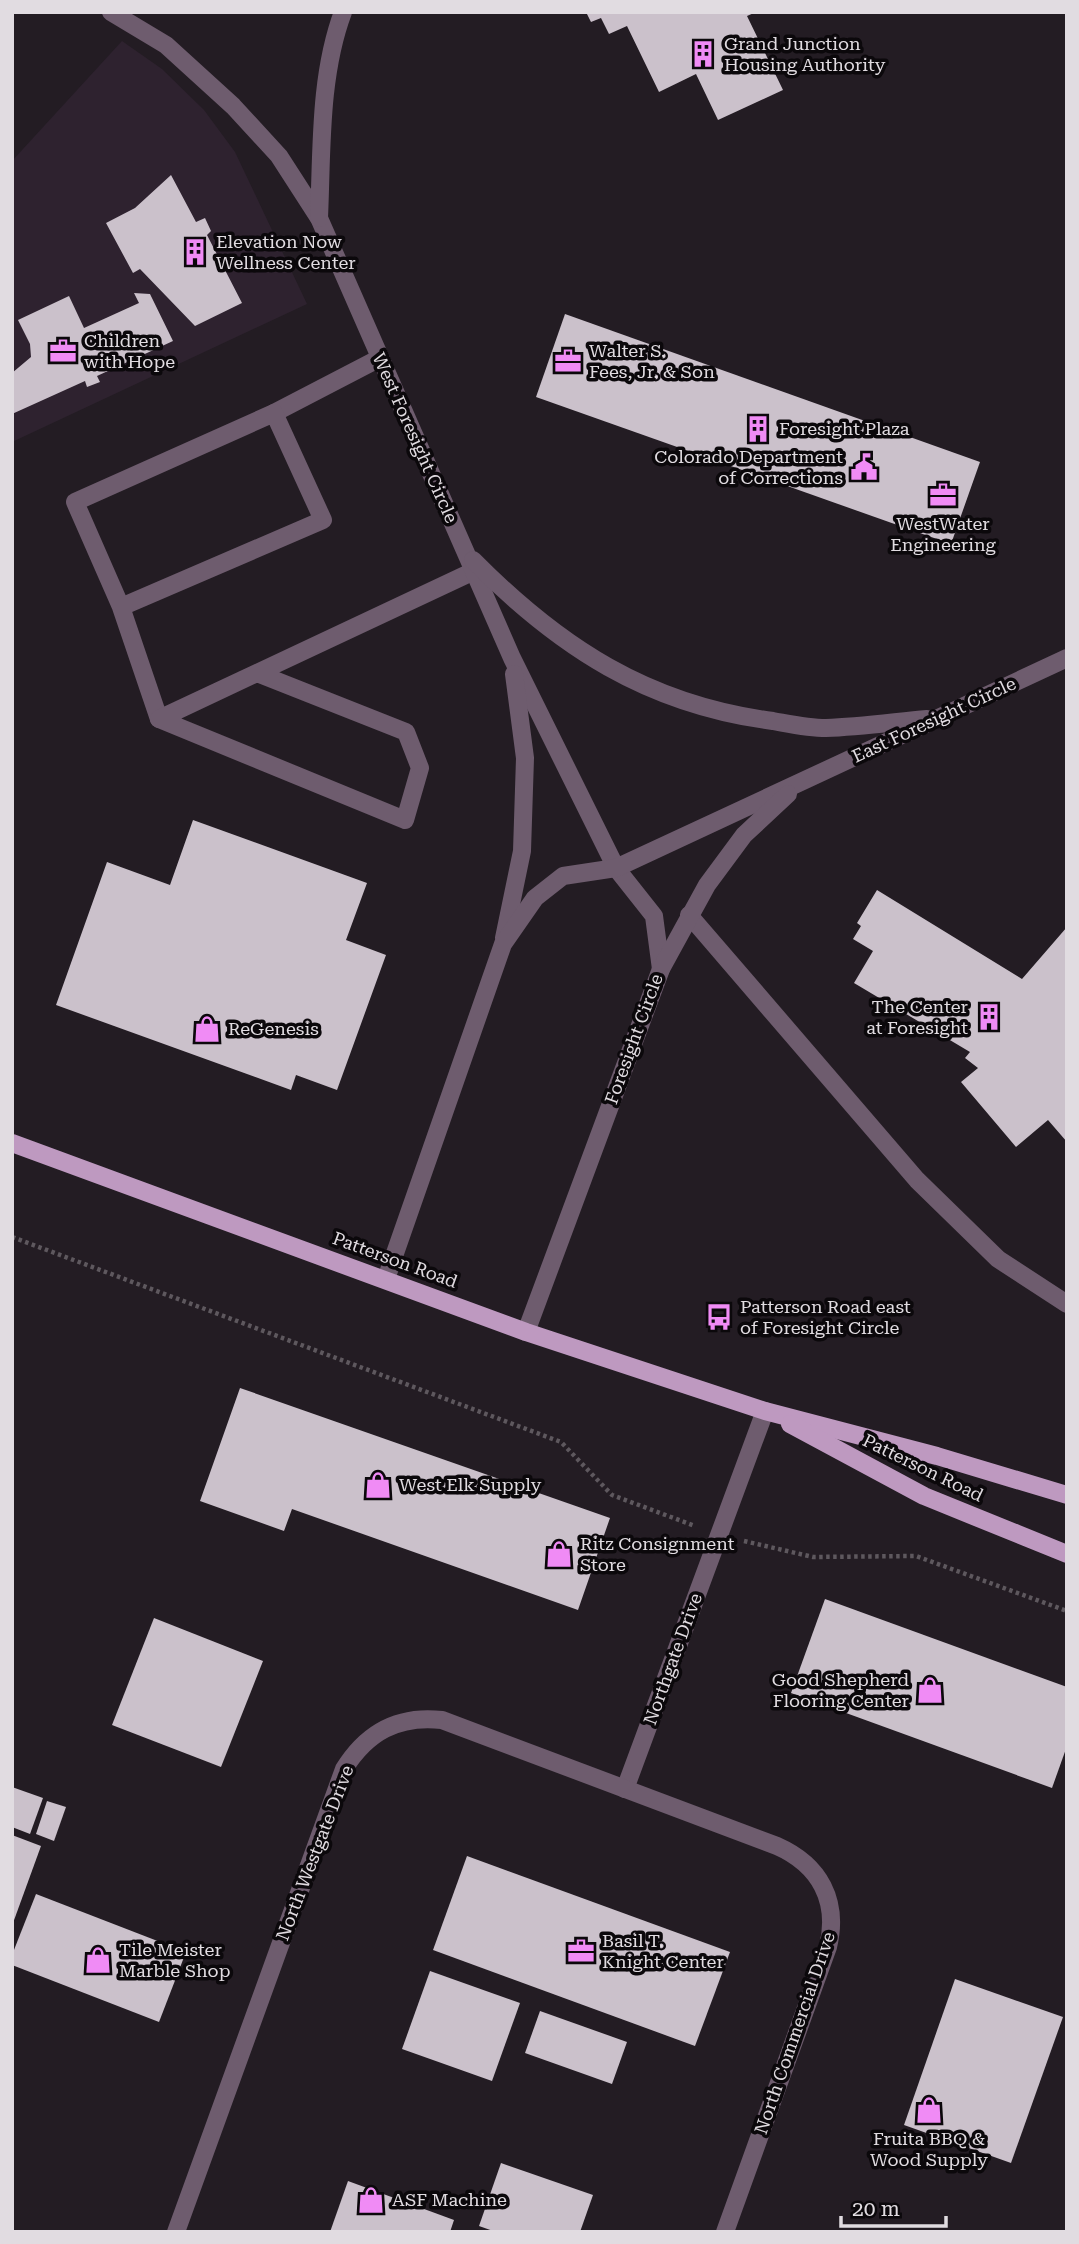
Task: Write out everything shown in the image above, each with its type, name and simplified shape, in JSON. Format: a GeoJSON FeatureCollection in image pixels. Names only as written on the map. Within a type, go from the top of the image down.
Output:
{"type":"FeatureCollection","features":[{"type":"Feature","properties":{"kind":"main road","name":"Patterson Road"},"geometry":{"type":"LineString","coordinates":[[12,1143],[526,1332],[765,1411],[937,1456],[1067,1495]]}},
{"type":"Feature","properties":{"kind":"main road","name":"Patterson Road"},"geometry":{"type":"LineString","coordinates":[[765,1411],[924,1496],[1067,1554]]}},
{"type":"Feature","properties":{"kind":"street","name":"West Foresight Circle"},"geometry":{"type":"LineString","coordinates":[[111,12],[166,45],[233,106],[279,156],[319,218],[378,359],[512,658],[615,868]]}},
{"type":"Feature","properties":{"kind":"street","name":"West Foresight Circle"},"geometry":{"type":"LineString","coordinates":[[319,218],[325,103],[336,29],[342,12]]}},
{"type":"Feature","properties":{"kind":"street"},"geometry":{"type":"LineString","coordinates":[[257,673],[406,732],[420,768],[405,820],[159,719],[121,607],[75,502],[274,413],[378,359]]}},
{"type":"Feature","properties":{"kind":"street"},"geometry":{"type":"LineString","coordinates":[[121,607],[323,520],[274,413]]}},
{"type":"Feature","properties":{"kind":"street"},"geometry":{"type":"LineString","coordinates":[[466,553],[515,603],[575,648],[654,693],[747,718],[824,728],[941,717]]}},
{"type":"Feature","properties":{"kind":"street"},"geometry":{"type":"LineString","coordinates":[[159,719],[474,571]]}},
{"type":"Feature","properties":{"kind":"street","name":"West Foresight Circle"},"geometry":{"type":"LineString","coordinates":[[503,944],[522,851],[526,758],[512,658]]}},
{"type":"Feature","properties":{"kind":"street","name":"East Foresight Circle"},"geometry":{"type":"LineString","coordinates":[[615,868],[1067,658]]}},
{"type":"Feature","properties":{"kind":"street","name":"East Foresight Circle"},"geometry":{"type":"LineString","coordinates":[[661,970],[689,915],[744,835],[801,782]]}},
{"type":"Feature","properties":{"kind":"street"},"geometry":{"type":"LineString","coordinates":[[386,1279],[503,944],[535,898],[564,876],[615,868]]}},
{"type":"Feature","properties":{"kind":"street","name":"Foresight Circle"},"geometry":{"type":"LineString","coordinates":[[526,1332],[661,970],[654,916],[615,868]]}},
{"type":"Feature","properties":{"kind":"street"},"geometry":{"type":"LineString","coordinates":[[689,915],[917,1180],[998,1259],[1067,1304]]}},
{"type":"Feature","properties":{"kind":"street","name":"Northgate Drive"},"geometry":{"type":"LineString","coordinates":[[625,1789],[765,1411]]}},
{"type":"Feature","properties":{"kind":"street","name":"North Westgate Drive"},"geometry":{"type":"LineString","coordinates":[[176,2232],[344,1769],[355,1751],[388,1726],[424,1718],[442,1720],[625,1789]]}},
{"type":"Feature","properties":{"kind":"street","name":"North Commercial Drive"},"geometry":{"type":"LineString","coordinates":[[625,1789],[793,1853],[819,1877],[832,1910],[828,1947],[725,2232]]}},
{"type":"Feature","properties":{"kind":"path"},"geometry":{"type":"LineString","coordinates":[[12,1237],[561,1441],[612,1495],[719,1535],[813,1558],[916,1556],[1067,1611]]}},
{"type":"Feature","properties":{"kind":"shaded area"},"geometry":{"type":"Polygon","coordinates":[[[122,41],[162,69],[204,110],[235,152],[307,304],[12,442],[12,161],[122,41]]]}},
{"type":"Feature","properties":{"kind":"building","name":"Grand Junction Housing Authority"},"geometry":{"type":"Polygon","coordinates":[[[586,12],[756,12],[747,16],[783,90],[718,120],[696,74],[659,92],[627,26],[609,34],[601,18],[591,22],[586,12]]]}},
{"type":"Feature","properties":{"kind":"building"},"geometry":{"type":"Polygon","coordinates":[[[171,175],[196,222],[205,218],[211,231],[207,235],[242,303],[195,326],[140,269],[133,273],[106,223],[135,208],[171,175]]]}},
{"type":"Feature","properties":{"kind":"building","name":"Children with Hope"},"geometry":{"type":"Polygon","coordinates":[[[134,293],[150,294],[173,341],[97,376],[100,382],[87,387],[85,381],[12,414],[12,373],[31,357],[30,344],[18,320],[69,296],[84,328],[139,303],[134,293]]]}},
{"type":"Feature","properties":{"kind":"building","name":"Foresight Plaza"},"geometry":{"type":"Polygon","coordinates":[[[565,314],[980,462],[951,544],[536,397],[565,314]]]}},
{"type":"Feature","properties":{"kind":"building"},"geometry":{"type":"Polygon","coordinates":[[[193,820],[367,883],[346,940],[386,955],[337,1090],[296,1075],[291,1090],[56,1005],[107,862],[170,885],[193,820]]]}},
{"type":"Feature","properties":{"kind":"building","name":"The Center at Foresight"},"geometry":{"type":"Polygon","coordinates":[[[877,890],[1022,979],[1067,927],[1067,1142],[1048,1120],[1016,1147],[961,1082],[978,1068],[965,1058],[970,1052],[854,983],[873,951],[853,939],[861,926],[857,923],[877,890]]]}},
{"type":"Feature","properties":{"kind":"building"},"geometry":{"type":"Polygon","coordinates":[[[240,1388],[610,1518],[578,1610],[292,1509],[284,1531],[200,1501],[240,1388]]]}},
{"type":"Feature","properties":{"kind":"building","name":"Good Shepherd Flooring Center"},"geometry":{"type":"Polygon","coordinates":[[[825,1599],[1067,1687],[1067,1746],[1052,1788],[791,1693],[825,1599]]]}},
{"type":"Feature","properties":{"kind":"building"},"geometry":{"type":"Polygon","coordinates":[[[154,1618],[263,1661],[221,1767],[112,1725],[154,1618]]]}},
{"type":"Feature","properties":{"kind":"building"},"geometry":{"type":"Polygon","coordinates":[[[12,1787],[43,1798],[30,1834],[12,1827],[12,1787]]]}},
{"type":"Feature","properties":{"kind":"building"},"geometry":{"type":"Polygon","coordinates":[[[47,1801],[66,1807],[54,1841],[36,1834],[47,1801]]]}},
{"type":"Feature","properties":{"kind":"building"},"geometry":{"type":"Polygon","coordinates":[[[12,1835],[41,1846],[13,1923],[12,1923],[12,1835]]]}},
{"type":"Feature","properties":{"kind":"building","name":"Basil T. Knight Center"},"geometry":{"type":"Polygon","coordinates":[[[467,1856],[730,1952],[695,2046],[433,1950],[467,1856]]]}},
{"type":"Feature","properties":{"kind":"building","name":"Tile Meister Marble Shop"},"geometry":{"type":"Polygon","coordinates":[[[36,1894],[186,1952],[159,2022],[12,1965],[12,1955],[36,1894]]]}},
{"type":"Feature","properties":{"kind":"building"},"geometry":{"type":"Polygon","coordinates":[[[430,1971],[520,2003],[492,2081],[402,2049],[430,1971]]]}},
{"type":"Feature","properties":{"kind":"building"},"geometry":{"type":"Polygon","coordinates":[[[955,1979],[1063,2017],[1011,2163],[904,2125],[955,1979]]]}},
{"type":"Feature","properties":{"kind":"building"},"geometry":{"type":"Polygon","coordinates":[[[540,2011],[627,2042],[612,2084],[525,2053],[540,2011]]]}},
{"type":"Feature","properties":{"kind":"building"},"geometry":{"type":"Polygon","coordinates":[[[501,2163],[593,2195],[580,2232],[496,2232],[479,2226],[501,2163]]]}},
{"type":"Feature","properties":{"kind":"building","name":"ASF Machine"},"geometry":{"type":"Polygon","coordinates":[[[348,2181],[454,2220],[450,2232],[330,2232],[348,2181]]]}},
{"type":"Feature","properties":{"kind":"place","name":"Grand Junction Housing Authority"},"geometry":{"type":"Point","coordinates":[703,54]}},
{"type":"Feature","properties":{"kind":"place","name":"Elevation Now Wellness Center"},"geometry":{"type":"Point","coordinates":[195,252]}},
{"type":"Feature","properties":{"kind":"place","name":"Children with Hope"},"geometry":{"type":"Point","coordinates":[63,351]}},
{"type":"Feature","properties":{"kind":"place","name":"Walter S. Fees, Jr. & Son"},"geometry":{"type":"Point","coordinates":[568,361]}},
{"type":"Feature","properties":{"kind":"place","name":"Foresight Plaza"},"geometry":{"type":"Point","coordinates":[758,429]}},
{"type":"Feature","properties":{"kind":"place","name":"Colorado Department of Corrections"},"geometry":{"type":"Point","coordinates":[864,467]}},
{"type":"Feature","properties":{"kind":"place","name":"WestWater Engineering"},"geometry":{"type":"Point","coordinates":[943,495]}},
{"type":"Feature","properties":{"kind":"place","name":"The Center at Foresight"},"geometry":{"type":"Point","coordinates":[989,1017]}},
{"type":"Feature","properties":{"kind":"place","name":"ReGenesis"},"geometry":{"type":"Point","coordinates":[207,1029]}},
{"type":"Feature","properties":{"kind":"place","name":"Patterson Road east of Foresight Circle"},"geometry":{"type":"Point","coordinates":[719,1317]}},
{"type":"Feature","properties":{"kind":"place","name":"West Elk Supply"},"geometry":{"type":"Point","coordinates":[378,1485]}},
{"type":"Feature","properties":{"kind":"place","name":"Ritz Consignment Store"},"geometry":{"type":"Point","coordinates":[559,1554]}},
{"type":"Feature","properties":{"kind":"place","name":"Good Shepherd Flooring Center"},"geometry":{"type":"Point","coordinates":[930,1690]}},
{"type":"Feature","properties":{"kind":"place","name":"Basil T. Knight Center"},"geometry":{"type":"Point","coordinates":[581,1951]}},
{"type":"Feature","properties":{"kind":"place","name":"Tile Meister Marble Shop"},"geometry":{"type":"Point","coordinates":[98,1960]}},
{"type":"Feature","properties":{"kind":"place","name":"Fruita BBQ & Wood Supply"},"geometry":{"type":"Point","coordinates":[929,2110]}},
{"type":"Feature","properties":{"kind":"place","name":"ASF Machine"},"geometry":{"type":"Point","coordinates":[371,2200]}}]}
